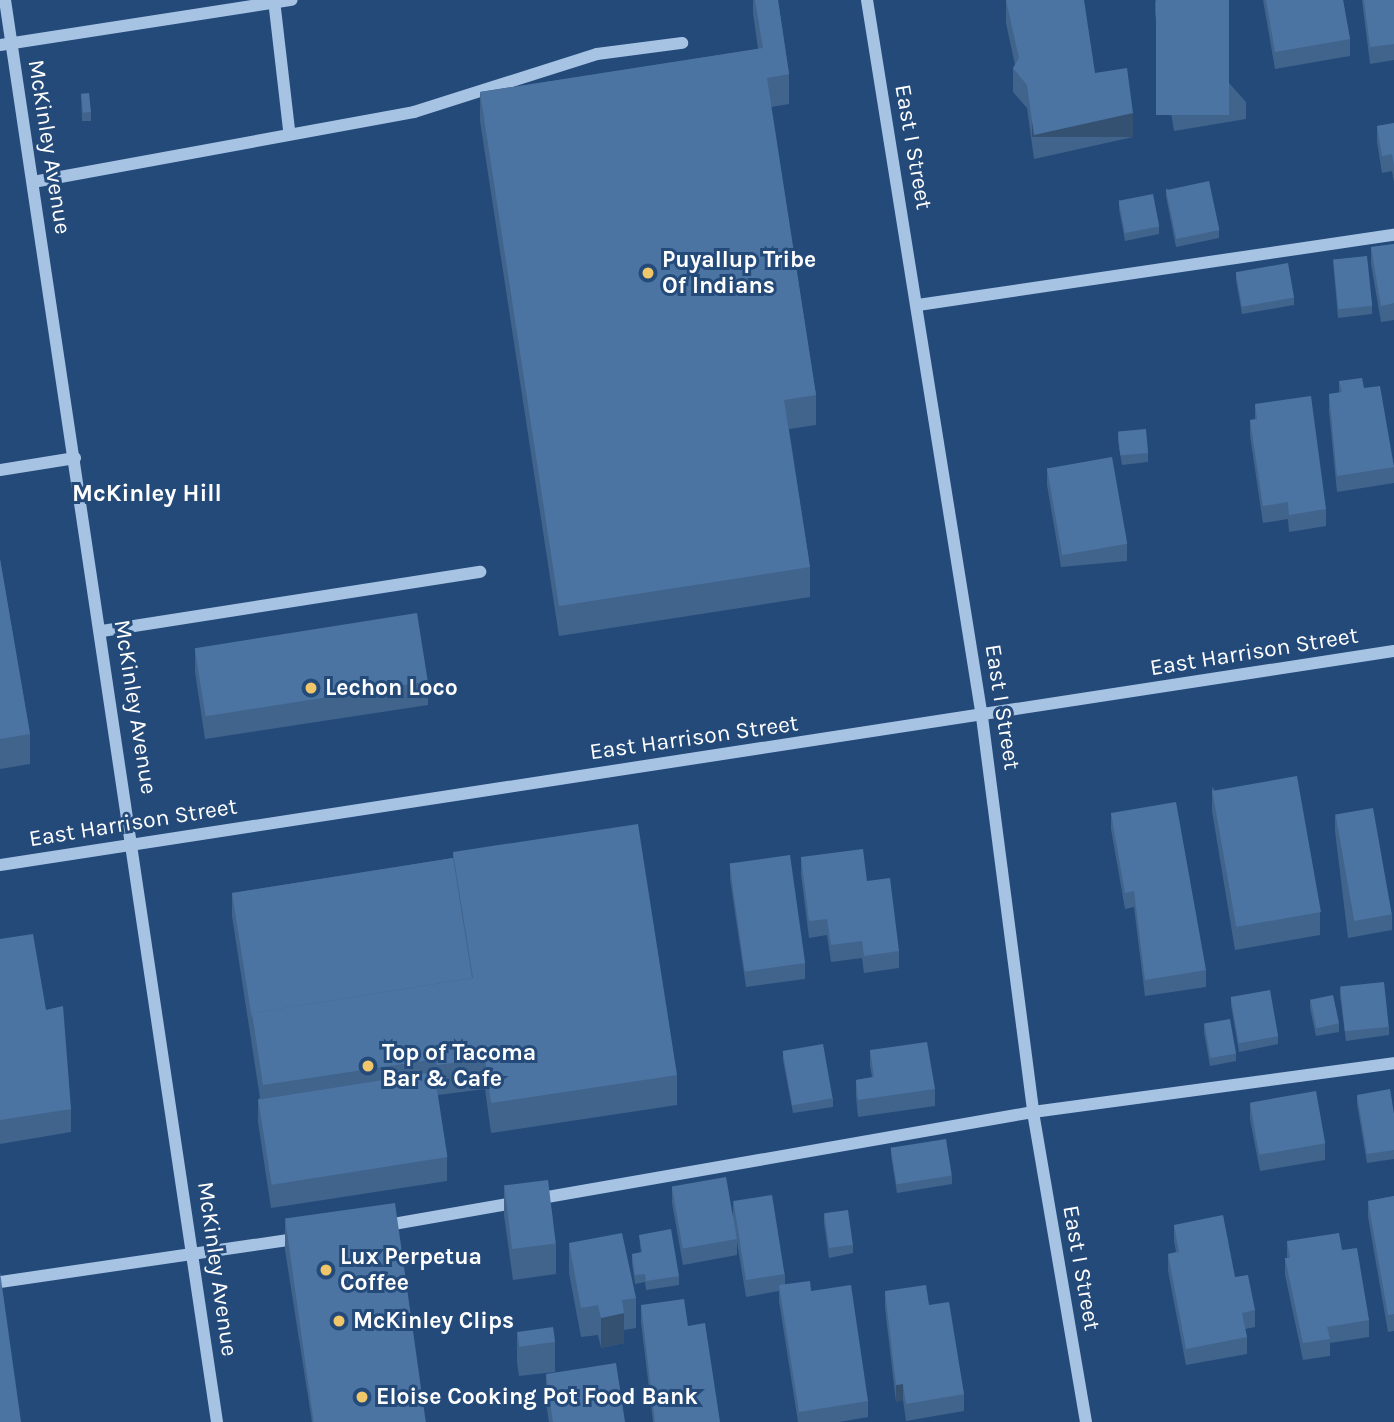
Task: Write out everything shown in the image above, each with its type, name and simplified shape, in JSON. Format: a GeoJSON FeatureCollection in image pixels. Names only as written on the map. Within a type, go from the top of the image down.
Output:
{"type":"FeatureCollection","features":[{"type":"Feature","properties":{"kind":"street","name":"McKinley Avenue"},"geometry":{"type":"LineString","coordinates":[[5,0],[6,44],[33,182],[102,631],[217,1422]]}},
{"type":"Feature","properties":{"kind":"street"},"geometry":{"type":"LineString","coordinates":[[6,44],[292,0]]}},
{"type":"Feature","properties":{"kind":"street","name":"East I Street"},"geometry":{"type":"LineString","coordinates":[[867,0],[982,717],[1033,1112],[1086,1422]]}},
{"type":"Feature","properties":{"kind":"street"},"geometry":{"type":"LineString","coordinates":[[274,1],[289,130]]}},
{"type":"Feature","properties":{"kind":"street"},"geometry":{"type":"LineString","coordinates":[[33,182],[289,130],[414,112],[597,54],[682,43]]}},
{"type":"Feature","properties":{"kind":"street"},"geometry":{"type":"LineString","coordinates":[[918,305],[1394,236]]}},
{"type":"Feature","properties":{"kind":"street"},"geometry":{"type":"LineString","coordinates":[[0,470],[75,458]]}},
{"type":"Feature","properties":{"kind":"street"},"geometry":{"type":"LineString","coordinates":[[102,631],[480,572]]}},
{"type":"Feature","properties":{"kind":"street","name":"East Harrison Street"},"geometry":{"type":"LineString","coordinates":[[0,865],[982,717],[1394,651]]}},
{"type":"Feature","properties":{"kind":"street"},"geometry":{"type":"LineString","coordinates":[[360,1229],[1033,1112],[1394,1063]]}},
{"type":"Feature","properties":{"kind":"street"},"geometry":{"type":"LineString","coordinates":[[0,1282],[319,1235]]}},
{"type":"Feature","properties":{"kind":"building","name":"Puyallup Tribe Of Indians"},"geometry":{"type":"Polygon","coordinates":[[[755,0],[778,0],[789,74],[767,78],[816,395],[784,400],[810,567],[559,606],[480,92],[763,48],[755,0]]]}},
{"type":"Feature","properties":{"kind":"building"},"geometry":{"type":"Polygon","coordinates":[[[1006,0],[1084,0],[1095,73],[1127,68],[1133,113],[1034,135],[1027,85],[1013,68],[1019,58],[1006,0]]]}},
{"type":"Feature","properties":{"kind":"building"},"geometry":{"type":"Polygon","coordinates":[[[1156,0],[1229,0],[1229,115],[1156,115],[1156,0]]]}},
{"type":"Feature","properties":{"kind":"building"},"geometry":{"type":"Polygon","coordinates":[[[1266,0],[1343,0],[1350,39],[1275,52],[1266,0]]]}},
{"type":"Feature","properties":{"kind":"building"},"geometry":{"type":"Polygon","coordinates":[[[1364,0],[1394,0],[1394,44],[1370,47],[1364,0]]]}},
{"type":"Feature","properties":{"kind":"building"},"geometry":{"type":"Polygon","coordinates":[[[89,93],[91,112],[83,113],[81,94],[89,93]]]}},
{"type":"Feature","properties":{"kind":"building"},"geometry":{"type":"Polygon","coordinates":[[[1394,123],[1394,166],[1392,154],[1382,156],[1377,126],[1394,123]]]}},
{"type":"Feature","properties":{"kind":"building"},"geometry":{"type":"Polygon","coordinates":[[[1209,181],[1219,230],[1176,239],[1166,190],[1209,181]]]}},
{"type":"Feature","properties":{"kind":"building"},"geometry":{"type":"Polygon","coordinates":[[[1153,194],[1159,226],[1125,233],[1119,201],[1153,194]]]}},
{"type":"Feature","properties":{"kind":"building"},"geometry":{"type":"Polygon","coordinates":[[[1394,244],[1394,303],[1381,306],[1371,247],[1394,244]]]}},
{"type":"Feature","properties":{"kind":"building"},"geometry":{"type":"Polygon","coordinates":[[[1367,256],[1372,306],[1338,309],[1333,260],[1367,256]]]}},
{"type":"Feature","properties":{"kind":"building"},"geometry":{"type":"Polygon","coordinates":[[[1288,263],[1294,297],[1242,307],[1236,272],[1288,263]]]}},
{"type":"Feature","properties":{"kind":"building"},"geometry":{"type":"Polygon","coordinates":[[[1362,378],[1364,388],[1380,386],[1394,467],[1337,476],[1329,394],[1342,392],[1339,381],[1362,378]]]}},
{"type":"Feature","properties":{"kind":"building"},"geometry":{"type":"Polygon","coordinates":[[[1311,396],[1326,509],[1289,515],[1288,502],[1263,506],[1250,420],[1257,419],[1255,404],[1311,396]]]}},
{"type":"Feature","properties":{"kind":"building"},"geometry":{"type":"Polygon","coordinates":[[[1146,429],[1148,453],[1120,455],[1118,431],[1146,429]]]}},
{"type":"Feature","properties":{"kind":"building"},"geometry":{"type":"Polygon","coordinates":[[[1112,457],[1127,544],[1062,555],[1047,468],[1112,457]]]}},
{"type":"Feature","properties":{"kind":"building"},"geometry":{"type":"Polygon","coordinates":[[[0,559],[30,734],[0,739],[0,559]]]}},
{"type":"Feature","properties":{"kind":"building","name":"Lechon Loco"},"geometry":{"type":"Polygon","coordinates":[[[417,613],[428,681],[206,716],[195,648],[417,613]]]}},
{"type":"Feature","properties":{"kind":"building"},"geometry":{"type":"Polygon","coordinates":[[[1297,776],[1321,912],[1236,927],[1212,791],[1297,776]]]}},
{"type":"Feature","properties":{"kind":"building"},"geometry":{"type":"Polygon","coordinates":[[[1176,802],[1206,970],[1145,980],[1134,891],[1125,893],[1111,813],[1176,802]]]}},
{"type":"Feature","properties":{"kind":"building"},"geometry":{"type":"Polygon","coordinates":[[[1373,808],[1392,914],[1354,921],[1336,815],[1373,808]]]}},
{"type":"Feature","properties":{"kind":"building"},"geometry":{"type":"Polygon","coordinates":[[[638,824],[677,1075],[491,1103],[485,1059],[437,1065],[436,1059],[263,1085],[252,1013],[473,978],[453,852],[638,824]]]}},
{"type":"Feature","properties":{"kind":"building"},"geometry":{"type":"Polygon","coordinates":[[[863,849],[867,881],[890,878],[899,951],[864,956],[862,941],[831,945],[827,919],[809,921],[801,857],[863,849]]]}},
{"type":"Feature","properties":{"kind":"building"},"geometry":{"type":"Polygon","coordinates":[[[790,855],[805,963],[745,971],[730,863],[790,855]]]}},
{"type":"Feature","properties":{"kind":"building"},"geometry":{"type":"Polygon","coordinates":[[[453,858],[472,978],[252,1013],[252,1019],[232,893],[453,858]]]}},
{"type":"Feature","properties":{"kind":"building"},"geometry":{"type":"Polygon","coordinates":[[[33,934],[46,1010],[63,1006],[71,1109],[0,1120],[0,939],[33,934]]]}},
{"type":"Feature","properties":{"kind":"building"},"geometry":{"type":"Polygon","coordinates":[[[1384,982],[1389,1027],[1345,1031],[1340,987],[1384,982]]]}},
{"type":"Feature","properties":{"kind":"building"},"geometry":{"type":"Polygon","coordinates":[[[1270,990],[1278,1036],[1239,1043],[1231,997],[1270,990]]]}},
{"type":"Feature","properties":{"kind":"building"},"geometry":{"type":"Polygon","coordinates":[[[1333,995],[1339,1023],[1317,1028],[1311,1000],[1333,995]]]}},
{"type":"Feature","properties":{"kind":"building"},"geometry":{"type":"Polygon","coordinates":[[[1230,1019],[1236,1053],[1210,1058],[1204,1024],[1230,1019]]]}},
{"type":"Feature","properties":{"kind":"building"},"geometry":{"type":"Polygon","coordinates":[[[927,1042],[935,1089],[858,1100],[856,1080],[874,1077],[870,1050],[927,1042]]]}},
{"type":"Feature","properties":{"kind":"building"},"geometry":{"type":"Polygon","coordinates":[[[823,1044],[833,1098],[792,1105],[783,1051],[823,1044]]]}},
{"type":"Feature","properties":{"kind":"building"},"geometry":{"type":"Polygon","coordinates":[[[434,1072],[447,1157],[272,1185],[258,1100],[434,1072]]]}},
{"type":"Feature","properties":{"kind":"building"},"geometry":{"type":"Polygon","coordinates":[[[1390,1089],[1394,1114],[1394,1150],[1367,1154],[1357,1095],[1390,1089]]]}},
{"type":"Feature","properties":{"kind":"building"},"geometry":{"type":"Polygon","coordinates":[[[1316,1091],[1325,1143],[1259,1155],[1250,1103],[1316,1091]]]}},
{"type":"Feature","properties":{"kind":"building"},"geometry":{"type":"Polygon","coordinates":[[[946,1139],[952,1176],[896,1184],[891,1148],[946,1139]]]}},
{"type":"Feature","properties":{"kind":"building"},"geometry":{"type":"Polygon","coordinates":[[[726,1177],[737,1239],[683,1249],[672,1187],[726,1177]]]}},
{"type":"Feature","properties":{"kind":"building"},"geometry":{"type":"Polygon","coordinates":[[[548,1180],[556,1244],[512,1249],[504,1185],[548,1180]]]}},
{"type":"Feature","properties":{"kind":"building"},"geometry":{"type":"Polygon","coordinates":[[[772,1195],[785,1274],[746,1280],[733,1201],[772,1195]]]}},
{"type":"Feature","properties":{"kind":"building"},"geometry":{"type":"Polygon","coordinates":[[[1394,1196],[1394,1314],[1388,1315],[1368,1201],[1394,1196]]]}},
{"type":"Feature","properties":{"kind":"building"},"geometry":{"type":"Polygon","coordinates":[[[395,1203],[426,1422],[314,1422],[285,1218],[395,1203]]]}},
{"type":"Feature","properties":{"kind":"building"},"geometry":{"type":"Polygon","coordinates":[[[848,1210],[853,1245],[829,1248],[824,1213],[848,1210]]]}},
{"type":"Feature","properties":{"kind":"building"},"geometry":{"type":"Polygon","coordinates":[[[1223,1215],[1235,1277],[1248,1275],[1255,1310],[1242,1313],[1247,1337],[1186,1349],[1168,1254],[1179,1252],[1174,1225],[1223,1215]]]}},
{"type":"Feature","properties":{"kind":"building"},"geometry":{"type":"Polygon","coordinates":[[[671,1229],[679,1276],[646,1281],[645,1274],[635,1275],[632,1254],[642,1252],[639,1235],[671,1229]]]}},
{"type":"Feature","properties":{"kind":"building"},"geometry":{"type":"Polygon","coordinates":[[[622,1233],[636,1298],[622,1300],[624,1313],[601,1318],[598,1305],[581,1308],[569,1243],[622,1233]]]}},
{"type":"Feature","properties":{"kind":"building"},"geometry":{"type":"Polygon","coordinates":[[[1339,1233],[1342,1250],[1357,1248],[1369,1320],[1327,1327],[1330,1339],[1303,1343],[1285,1258],[1290,1258],[1287,1241],[1339,1233]]]}},
{"type":"Feature","properties":{"kind":"building"},"geometry":{"type":"Polygon","coordinates":[[[0,1272],[21,1422],[0,1422],[0,1272]]]}},
{"type":"Feature","properties":{"kind":"building"},"geometry":{"type":"Polygon","coordinates":[[[810,1281],[811,1291],[851,1285],[868,1401],[799,1412],[779,1285],[810,1281]]]}},
{"type":"Feature","properties":{"kind":"building"},"geometry":{"type":"Polygon","coordinates":[[[926,1285],[929,1305],[949,1302],[964,1394],[906,1404],[903,1384],[896,1385],[885,1291],[926,1285]]]}},
{"type":"Feature","properties":{"kind":"building"},"geometry":{"type":"Polygon","coordinates":[[[684,1299],[688,1326],[705,1323],[720,1422],[655,1422],[641,1305],[684,1299]]]}},
{"type":"Feature","properties":{"kind":"building"},"geometry":{"type":"Polygon","coordinates":[[[553,1327],[555,1342],[519,1347],[517,1332],[553,1327]]]}},
{"type":"Feature","properties":{"kind":"building"},"geometry":{"type":"Polygon","coordinates":[[[616,1363],[625,1422],[553,1422],[546,1374],[616,1363]]]}},
{"type":"Feature","properties":{"kind":"place","name":"Puyallup Tribe Of Indians"},"geometry":{"type":"Point","coordinates":[648,273]}},
{"type":"Feature","properties":{"kind":"place","name":"Lechon Loco"},"geometry":{"type":"Point","coordinates":[311,688]}},
{"type":"Feature","properties":{"kind":"place","name":"Top of Tacoma Bar & Cafe"},"geometry":{"type":"Point","coordinates":[368,1066]}},
{"type":"Feature","properties":{"kind":"place","name":"Lux Perpetua Coffee"},"geometry":{"type":"Point","coordinates":[326,1270]}},
{"type":"Feature","properties":{"kind":"place","name":"McKinley Clips"},"geometry":{"type":"Point","coordinates":[339,1321]}},
{"type":"Feature","properties":{"kind":"place","name":"Eloise Cooking Pot Food Bank"},"geometry":{"type":"Point","coordinates":[362,1397]}},
{"type":"Feature","properties":{"kind":"district","name":"McKinley Hill"},"geometry":{"type":"Point","coordinates":[147,494]}}]}
